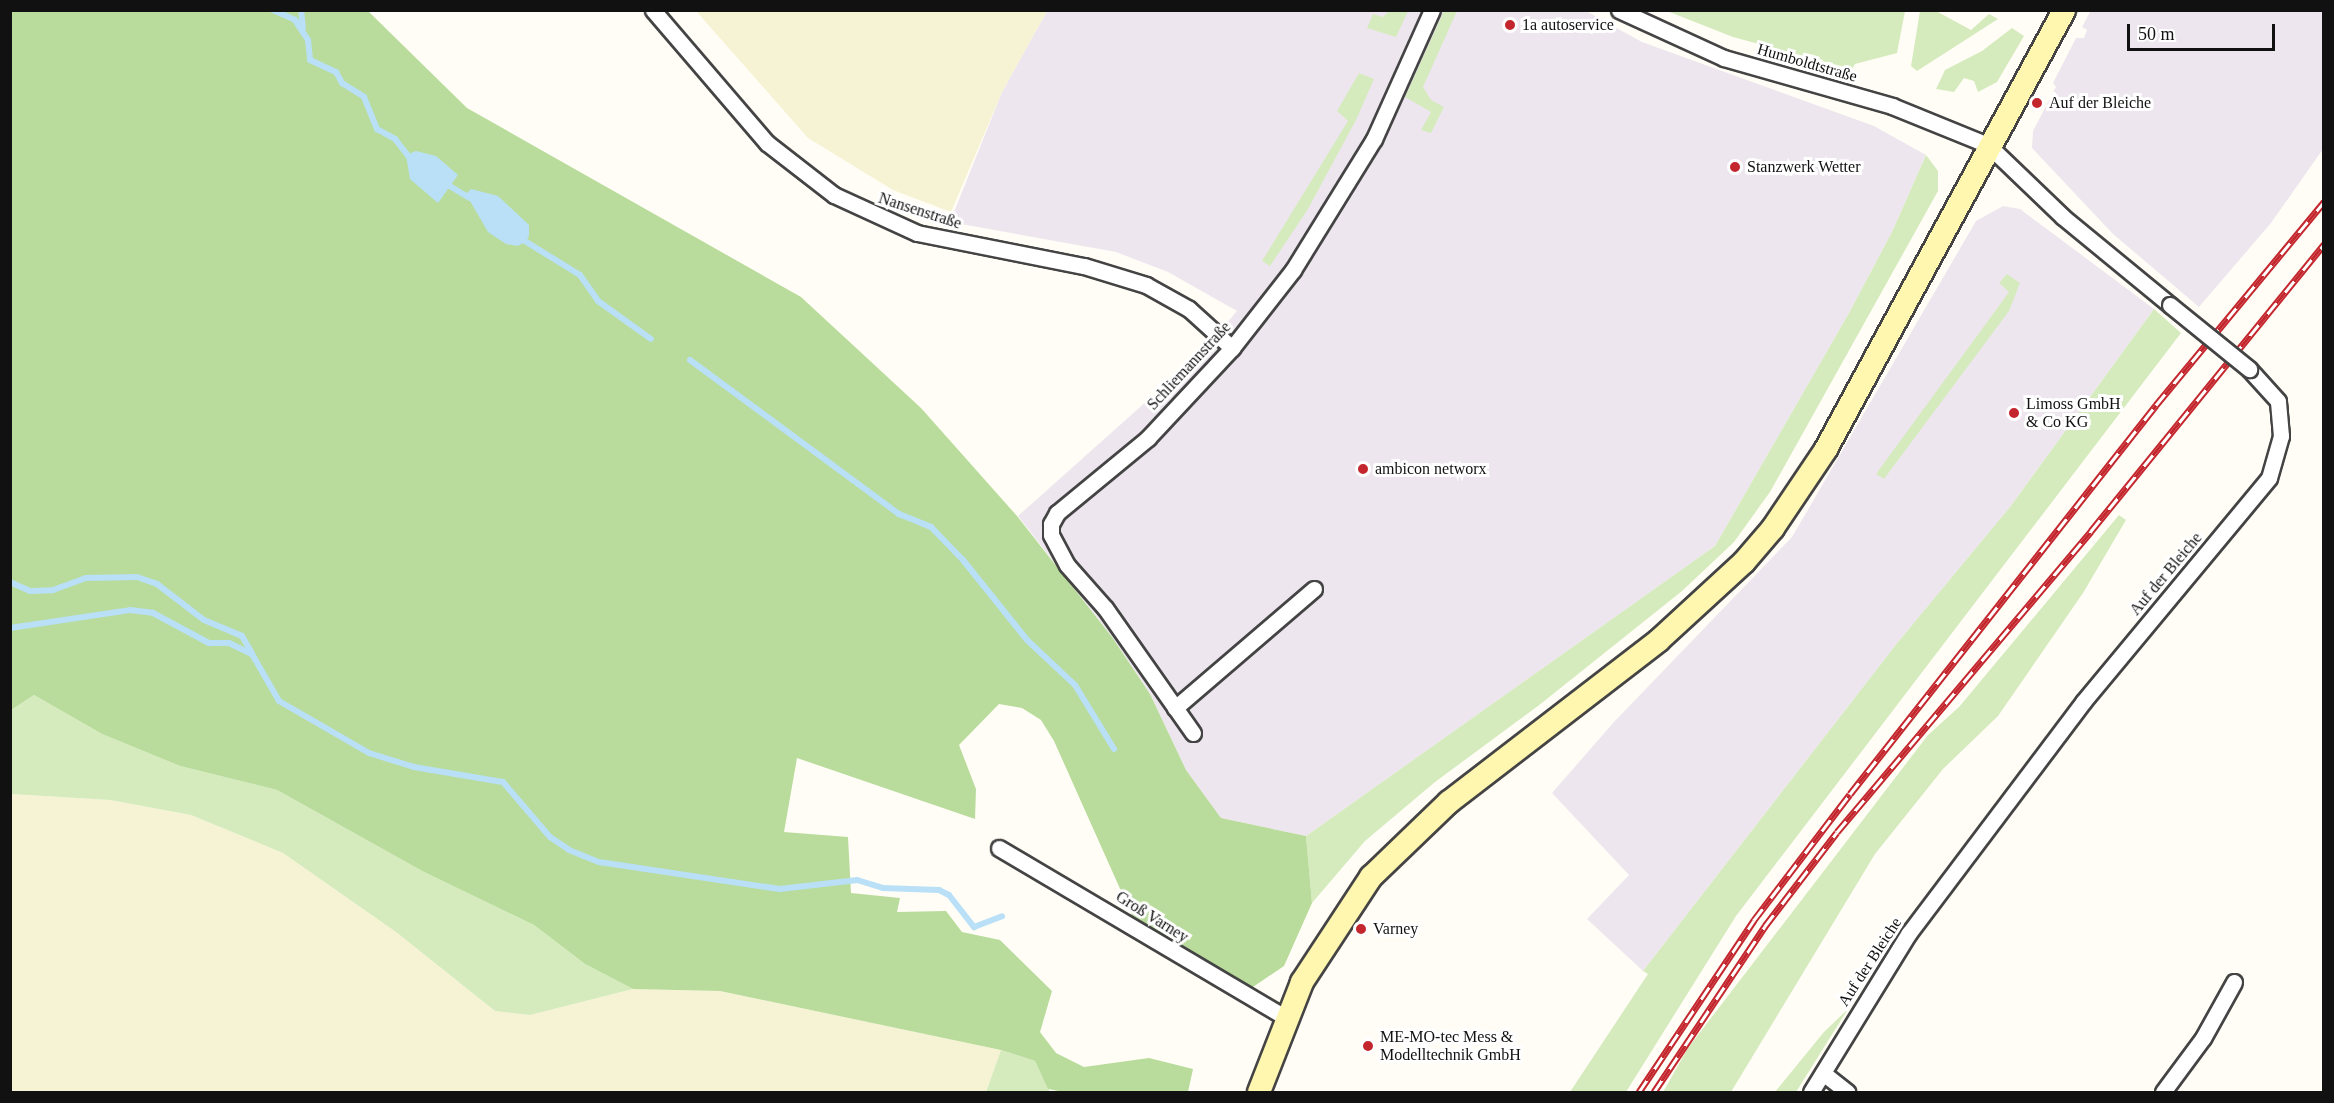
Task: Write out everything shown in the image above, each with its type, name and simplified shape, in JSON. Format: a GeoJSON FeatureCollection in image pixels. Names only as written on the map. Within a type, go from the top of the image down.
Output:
{"type":"FeatureCollection","features":[{"type":"Feature","properties":{"kind":"main road"},"geometry":{"type":"LineString","coordinates":[[1259,1092],[1286,1018],[1342,915],[1391,855],[1449,802],[1658,641],[1732,574],[1773,528],[1843,418],[1988,145],[2064,10]]}},
{"type":"Feature","properties":{"kind":"street","name":"Nansenstraße"},"geometry":{"type":"LineString","coordinates":[[653,10],[767,143],[834,195],[917,233],[1084,266],[1146,285],[1189,309],[1232,348]]}},
{"type":"Feature","properties":{"kind":"street","name":"Schliemannstraße"},"geometry":{"type":"LineString","coordinates":[[1193,733],[1105,608],[1067,565],[1054,545],[1051,524],[1057,513],[1148,438],[1232,348],[1331,214],[1374,139],[1432,10]]}},
{"type":"Feature","properties":{"kind":"street","name":"Humboldtstraße"},"geometry":{"type":"LineString","coordinates":[[1619,10],[1724,58],[1892,106],[1988,145]]}},
{"type":"Feature","properties":{"kind":"street","name":"Auf der Bleiche"},"geometry":{"type":"LineString","coordinates":[[1811,1092],[1909,933],[2083,702],[2269,478],[2281,436],[2278,401],[2250,369],[2063,217],[1988,145]]}},
{"type":"Feature","properties":{"kind":"street"},"geometry":{"type":"LineString","coordinates":[[1175,708],[1314,589]]}},
{"type":"Feature","properties":{"kind":"street","name":"Groß Varney"},"geometry":{"type":"LineString","coordinates":[[999,848],[1286,1018]]}},
{"type":"Feature","properties":{"kind":"street"},"geometry":{"type":"LineString","coordinates":[[2163,1092],[2203,1038],[2234,982]]}},
{"type":"Feature","properties":{"kind":"street"},"geometry":{"type":"LineString","coordinates":[[1823,1073],[1847,1092]]}},
{"type":"Feature","properties":{"kind":"shaded area"},"geometry":{"type":"Polygon","coordinates":[[[2091,10],[2323,11],[2323,149],[2271,223],[2199,307],[2113,234],[2032,148],[2033,131],[2056,87],[2053,83],[2076,38],[2084,38],[2087,30],[2082,27],[2091,10]]]}},
{"type":"Feature","properties":{"kind":"shaded area"},"geometry":{"type":"Polygon","coordinates":[[[696,11],[1047,11],[1002,92],[951,212],[893,190],[808,138],[696,11]]]}},
{"type":"Feature","properties":{"kind":"shaded area"},"geometry":{"type":"Polygon","coordinates":[[[1047,11],[1586,11],[1642,42],[1874,126],[1926,155],[1892,232],[1849,313],[1715,546],[1306,836],[1221,818],[1186,770],[1150,694],[1112,637],[1018,516],[1204,350],[1237,311],[1168,272],[1116,252],[950,222],[1002,92],[1047,11]]]}},
{"type":"Feature","properties":{"kind":"shaded area"},"geometry":{"type":"Polygon","coordinates":[[[2003,206],[2020,209],[2154,309],[2010,507],[1898,642],[1643,971],[1587,919],[1629,875],[1552,793],[1613,723],[1792,537],[1976,221],[2003,206]]]}},
{"type":"Feature","properties":{"kind":"shaded area"},"geometry":{"type":"Polygon","coordinates":[[[10,794],[110,800],[191,815],[283,853],[396,932],[495,1011],[530,1015],[633,989],[720,991],[1001,1050],[986,1092],[11,1092],[10,794]]]}},
{"type":"Feature","properties":{"kind":"green space"},"geometry":{"type":"Polygon","coordinates":[[[1390,10],[1408,11],[1396,37],[1367,28],[1373,14],[1383,17],[1390,10]]]}},
{"type":"Feature","properties":{"kind":"green space"},"geometry":{"type":"Polygon","coordinates":[[[11,11],[368,11],[467,108],[801,297],[921,408],[1017,516],[1112,637],[1150,694],[1186,770],[1221,818],[1306,836],[1312,903],[1284,966],[1250,989],[1134,920],[1054,741],[1041,720],[1022,708],[999,704],[959,745],[976,789],[975,819],[797,758],[784,832],[848,837],[851,893],[900,898],[897,912],[946,911],[962,932],[1000,940],[1052,991],[1040,1032],[1056,1053],[1084,1067],[1149,1058],[1193,1069],[1188,1092],[1064,1092],[1048,1089],[1035,1061],[1001,1050],[720,991],[633,989],[585,964],[534,925],[424,872],[277,790],[180,766],[102,734],[34,695],[11,710],[11,11]]]}},
{"type":"Feature","properties":{"kind":"green space"},"geometry":{"type":"Polygon","coordinates":[[[1444,11],[1457,11],[1423,87],[1431,100],[1444,107],[1431,133],[1421,130],[1431,112],[1405,97],[1444,11]]]}},
{"type":"Feature","properties":{"kind":"green space"},"geometry":{"type":"Polygon","coordinates":[[[1667,11],[1905,11],[1897,53],[1855,64],[1852,69],[1733,37],[1667,11]]]}},
{"type":"Feature","properties":{"kind":"green space"},"geometry":{"type":"Polygon","coordinates":[[[1920,11],[1936,11],[1971,30],[1989,14],[1998,19],[1917,71],[1911,66],[1920,11]]]}},
{"type":"Feature","properties":{"kind":"green space"},"geometry":{"type":"Polygon","coordinates":[[[2012,28],[2024,36],[1997,82],[1978,92],[1974,81],[1964,78],[1954,92],[1936,89],[1945,70],[1982,51],[2012,28]]]}},
{"type":"Feature","properties":{"kind":"green space"},"geometry":{"type":"Polygon","coordinates":[[[1359,73],[1374,79],[1356,120],[1308,209],[1270,266],[1262,261],[1348,121],[1337,111],[1359,73]]]}},
{"type":"Feature","properties":{"kind":"green space"},"geometry":{"type":"Polygon","coordinates":[[[1926,155],[1938,171],[1938,191],[1770,492],[1734,542],[1682,591],[1538,706],[1435,782],[1365,841],[1312,903],[1306,836],[1715,546],[1849,313],[1892,232],[1926,155]]]}},
{"type":"Feature","properties":{"kind":"green space"},"geometry":{"type":"Polygon","coordinates":[[[2007,274],[2020,283],[2009,311],[1884,479],[1876,474],[2009,292],[1999,283],[2007,274]]]}},
{"type":"Feature","properties":{"kind":"green space"},"geometry":{"type":"Polygon","coordinates":[[[2154,309],[2181,333],[1736,916],[1626,1092],[1570,1092],[1648,974],[1643,971],[1898,642],[2010,507],[2154,309]]]}},
{"type":"Feature","properties":{"kind":"green space"},"geometry":{"type":"Polygon","coordinates":[[[2119,515],[2126,520],[2083,593],[1998,716],[1943,769],[1875,854],[1731,1092],[1663,1092],[1688,1048],[1928,735],[1959,707],[2119,515]]]}},
{"type":"Feature","properties":{"kind":"green space"},"geometry":{"type":"Polygon","coordinates":[[[34,695],[102,734],[180,766],[277,790],[424,872],[534,925],[585,964],[633,989],[530,1015],[495,1011],[396,932],[283,853],[191,815],[110,800],[11,794],[11,710],[34,695]]]}},
{"type":"Feature","properties":{"kind":"green space"},"geometry":{"type":"Polygon","coordinates":[[[1848,1009],[1796,1092],[1775,1092],[1824,1032],[1848,1009]]]}},
{"type":"Feature","properties":{"kind":"green space"},"geometry":{"type":"Polygon","coordinates":[[[1001,1050],[1035,1061],[1050,1092],[986,1092],[1001,1050]]]}},
{"type":"Feature","properties":{"kind":"water"},"geometry":{"type":"Polygon","coordinates":[[[416,151],[436,156],[458,175],[438,203],[410,179],[406,155],[416,151]]]}},
{"type":"Feature","properties":{"kind":"water"},"geometry":{"type":"Polygon","coordinates":[[[471,189],[498,196],[529,225],[529,236],[525,242],[518,246],[506,244],[488,232],[466,194],[471,189]]]}},
{"type":"Feature","properties":{"kind":"waterway"},"geometry":{"type":"LineString","coordinates":[[273,10],[295,20],[308,40],[310,60],[336,72],[342,83],[364,97],[377,129],[395,139],[410,158]]}},
{"type":"Feature","properties":{"kind":"waterway"},"geometry":{"type":"LineString","coordinates":[[301,10],[303,28]]}},
{"type":"Feature","properties":{"kind":"waterway"},"geometry":{"type":"LineString","coordinates":[[443,182],[470,198]]}},
{"type":"Feature","properties":{"kind":"waterway"},"geometry":{"type":"LineString","coordinates":[[520,238],[580,275],[598,301],[651,339]]}},
{"type":"Feature","properties":{"kind":"waterway"},"geometry":{"type":"LineString","coordinates":[[690,360],[899,514],[931,527],[963,560],[1027,640],[1075,685],[1114,749]]}},
{"type":"Feature","properties":{"kind":"waterway"},"geometry":{"type":"LineString","coordinates":[[10,582],[30,591],[53,590],[86,578],[137,577],[157,584],[204,620],[242,636],[252,653]]}},
{"type":"Feature","properties":{"kind":"waterway"},"geometry":{"type":"LineString","coordinates":[[10,628],[130,610],[153,613],[209,643],[229,643],[252,654],[279,701],[369,753],[414,767],[503,782],[550,837],[569,850],[599,862],[780,889],[857,880],[883,888],[939,890],[949,895],[974,927],[1002,916]]}},
{"type":"Feature","properties":{"kind":"railway"},"geometry":{"type":"LineString","coordinates":[[1639,1092],[1754,920],[1850,794],[2156,405],[2324,202]]}},
{"type":"Feature","properties":{"kind":"railway"},"geometry":{"type":"LineString","coordinates":[[1654,1092],[1765,926],[1837,832],[2091,531],[2324,244]]}},
{"type":"Feature","properties":{"kind":"place","name":"1a autoservice"},"geometry":{"type":"Point","coordinates":[1510,25]}},
{"type":"Feature","properties":{"kind":"place","name":"Auf der Bleiche"},"geometry":{"type":"Point","coordinates":[2037,103]}},
{"type":"Feature","properties":{"kind":"place","name":"Stanzwerk Wetter"},"geometry":{"type":"Point","coordinates":[1735,167]}},
{"type":"Feature","properties":{"kind":"place","name":"Limoss GmbH & Co KG"},"geometry":{"type":"Point","coordinates":[2014,413]}},
{"type":"Feature","properties":{"kind":"place","name":"ambicon networx"},"geometry":{"type":"Point","coordinates":[1363,469]}},
{"type":"Feature","properties":{"kind":"place","name":"Varney"},"geometry":{"type":"Point","coordinates":[1361,929]}},
{"type":"Feature","properties":{"kind":"place","name":"ME-MO-tec Mess & Modelltechnik GmbH"},"geometry":{"type":"Point","coordinates":[1368,1046]}}]}
